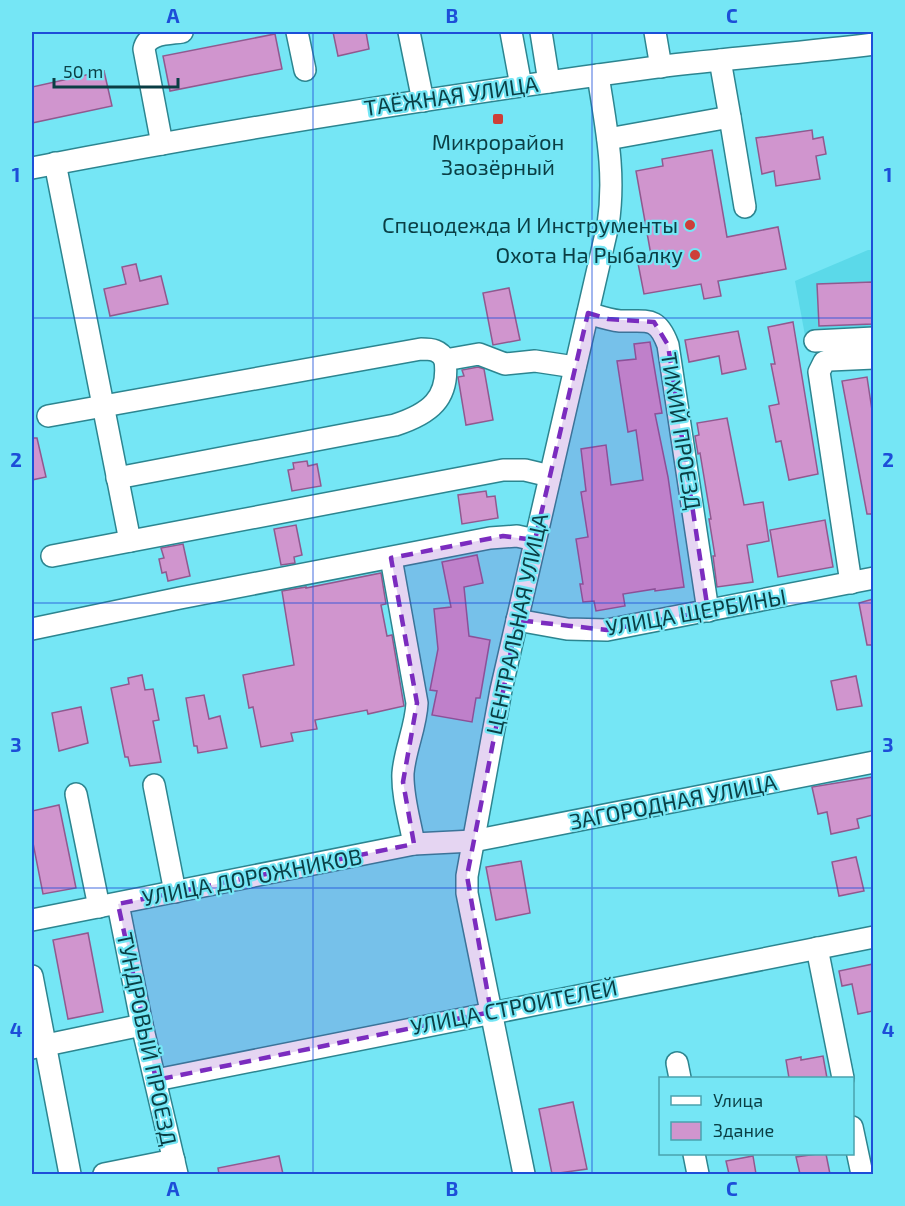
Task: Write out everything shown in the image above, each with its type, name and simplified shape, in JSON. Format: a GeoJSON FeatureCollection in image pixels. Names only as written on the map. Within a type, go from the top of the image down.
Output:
{"type":"FeatureCollection","features":[{"type":"Feature","properties":{"kind":"street"},"geometry":{"type":"LineString","coordinates":[[162,144],[144,49],[147,40],[152,37],[182,32]]}},
{"type":"Feature","properties":{"kind":"street"},"geometry":{"type":"LineString","coordinates":[[297,32],[305,70]]}},
{"type":"Feature","properties":{"kind":"street"},"geometry":{"type":"LineString","coordinates":[[409,32],[423,100]]}},
{"type":"Feature","properties":{"kind":"street"},"geometry":{"type":"LineString","coordinates":[[511,32],[521,86]]}},
{"type":"Feature","properties":{"kind":"street"},"geometry":{"type":"LineString","coordinates":[[541,32],[549,82]]}},
{"type":"Feature","properties":{"kind":"street"},"geometry":{"type":"LineString","coordinates":[[654,32],[661,67]]}},
{"type":"Feature","properties":{"kind":"street","name":"ТАЁЖНАЯ УЛИЦА"},"geometry":{"type":"LineString","coordinates":[[32,168],[423,100],[661,67],[873,44]]}},
{"type":"Feature","properties":{"kind":"street"},"geometry":{"type":"LineString","coordinates":[[720,60],[745,207]]}},
{"type":"Feature","properties":{"kind":"street","name":"ЦЕНТРАЛЬНАЯ УЛИЦА"},"geometry":{"type":"LineString","coordinates":[[524,1174],[467,893],[469,862],[501,690],[588,313],[611,202],[612,162],[598,75]]}},
{"type":"Feature","properties":{"kind":"street"},"geometry":{"type":"LineString","coordinates":[[608,139],[730,117]]}},
{"type":"Feature","properties":{"kind":"street"},"geometry":{"type":"LineString","coordinates":[[55,163],[130,541]]}},
{"type":"Feature","properties":{"kind":"street","name":"ТИХИЙ ПРОЕЗД"},"geometry":{"type":"LineString","coordinates":[[588,313],[608,320],[654,322],[665,337],[708,611]]}},
{"type":"Feature","properties":{"kind":"street"},"geometry":{"type":"LineString","coordinates":[[815,341],[873,338]]}},
{"type":"Feature","properties":{"kind":"street"},"geometry":{"type":"LineString","coordinates":[[48,416],[422,349],[436,350],[445,360],[447,375],[442,392],[431,407],[413,419],[395,425],[117,478]]}},
{"type":"Feature","properties":{"kind":"street"},"geometry":{"type":"LineString","coordinates":[[445,360],[479,354],[505,364],[535,361],[575,367]]}},
{"type":"Feature","properties":{"kind":"street"},"geometry":{"type":"LineString","coordinates":[[851,583],[819,372],[824,362],[830,360],[873,358]]}},
{"type":"Feature","properties":{"kind":"street"},"geometry":{"type":"LineString","coordinates":[[52,556],[503,470],[525,470],[550,476]]}},
{"type":"Feature","properties":{"kind":"street"},"geometry":{"type":"LineString","coordinates":[[32,629],[490,538],[517,536],[535,540]]}},
{"type":"Feature","properties":{"kind":"street"},"geometry":{"type":"LineString","coordinates":[[391,558],[417,703],[405,760],[403,782],[414,844]]}},
{"type":"Feature","properties":{"kind":"street","name":"УЛИЦА ЩЕРБИНЫ"},"geometry":{"type":"LineString","coordinates":[[517,620],[567,629],[607,630],[873,578]]}},
{"type":"Feature","properties":{"kind":"street","name":"ЗАГОРОДНАЯ УЛИЦА"},"geometry":{"type":"LineString","coordinates":[[473,841],[873,762]]}},
{"type":"Feature","properties":{"kind":"street"},"geometry":{"type":"LineString","coordinates":[[154,785],[175,892]]}},
{"type":"Feature","properties":{"kind":"street","name":"ТУНДРОВЫЙ ПРОЕЗД"},"geometry":{"type":"LineString","coordinates":[[76,794],[142,1025],[175,1167]]}},
{"type":"Feature","properties":{"kind":"street","name":"УЛИЦА ДОРОЖНИКОВ"},"geometry":{"type":"LineString","coordinates":[[32,920],[414,844],[473,841]]}},
{"type":"Feature","properties":{"kind":"street","name":"УЛИЦА СТРОИТЕЛЕЙ"},"geometry":{"type":"LineString","coordinates":[[156,1080],[873,937]]}},
{"type":"Feature","properties":{"kind":"street"},"geometry":{"type":"LineString","coordinates":[[817,948],[843,1077]]}},
{"type":"Feature","properties":{"kind":"street"},"geometry":{"type":"LineString","coordinates":[[32,976],[38,1046],[70,1174]]}},
{"type":"Feature","properties":{"kind":"street"},"geometry":{"type":"LineString","coordinates":[[38,1046],[142,1025]]}},
{"type":"Feature","properties":{"kind":"street"},"geometry":{"type":"LineString","coordinates":[[854,1136],[862,1174]]}},
{"type":"Feature","properties":{"kind":"street"},"geometry":{"type":"LineString","coordinates":[[694,1155],[698,1174]]}},
{"type":"Feature","properties":{"kind":"street"},"geometry":{"type":"LineString","coordinates":[[104,1174],[175,1167]]}},
{"type":"Feature","properties":{"kind":"highlighted area"},"geometry":{"type":"Polygon","coordinates":[[[588,313],[608,319],[654,322],[668,345],[708,611],[607,630],[517,620],[467,876],[491,1012],[156,1080],[118,904],[414,844],[403,782],[417,703],[391,558],[503,536],[535,540],[588,313]]]}},
{"type":"Feature","properties":{"kind":"shaded area"},"geometry":{"type":"Polygon","coordinates":[[[868,250],[873,250],[873,349],[808,352],[795,281],[868,250]]]}},
{"type":"Feature","properties":{"kind":"building"},"geometry":{"type":"Polygon","coordinates":[[[333,32],[366,32],[369,49],[338,56],[333,32]]]}},
{"type":"Feature","properties":{"kind":"building"},"geometry":{"type":"Polygon","coordinates":[[[275,34],[282,69],[170,91],[163,56],[275,34]]]}},
{"type":"Feature","properties":{"kind":"building"},"geometry":{"type":"Polygon","coordinates":[[[104,71],[112,106],[32,123],[32,87],[104,71]]]}},
{"type":"Feature","properties":{"kind":"building"},"geometry":{"type":"Polygon","coordinates":[[[812,130],[813,139],[823,137],[826,154],[816,156],[820,179],[776,186],[774,171],[762,174],[756,138],[812,130]]]}},
{"type":"Feature","properties":{"kind":"building"},"geometry":{"type":"Polygon","coordinates":[[[712,150],[727,237],[778,227],[786,269],[718,281],[721,296],[704,299],[701,284],[644,294],[637,258],[651,255],[636,171],[663,166],[662,159],[712,150]]]}},
{"type":"Feature","properties":{"kind":"building"},"geometry":{"type":"Polygon","coordinates":[[[136,264],[140,281],[161,276],[168,304],[110,316],[104,289],[126,284],[122,267],[136,264]]]}},
{"type":"Feature","properties":{"kind":"building"},"geometry":{"type":"Polygon","coordinates":[[[873,282],[873,324],[819,326],[817,284],[873,282]]]}},
{"type":"Feature","properties":{"kind":"building"},"geometry":{"type":"Polygon","coordinates":[[[509,288],[520,340],[493,345],[483,293],[509,288]]]}},
{"type":"Feature","properties":{"kind":"building"},"geometry":{"type":"Polygon","coordinates":[[[793,322],[818,474],[789,480],[781,441],[776,442],[769,406],[779,404],[771,364],[775,364],[768,327],[793,322]]]}},
{"type":"Feature","properties":{"kind":"building"},"geometry":{"type":"Polygon","coordinates":[[[738,331],[746,369],[722,374],[719,356],[689,362],[685,340],[738,331]]]}},
{"type":"Feature","properties":{"kind":"building"},"geometry":{"type":"Polygon","coordinates":[[[650,342],[662,413],[655,414],[668,477],[684,587],[623,594],[625,606],[596,611],[594,601],[583,602],[580,584],[583,584],[576,539],[588,537],[581,492],[586,491],[581,449],[606,445],[611,485],[643,480],[636,430],[628,432],[617,361],[636,359],[634,344],[650,342]]]}},
{"type":"Feature","properties":{"kind":"building"},"geometry":{"type":"Polygon","coordinates":[[[478,367],[484,369],[493,420],[466,425],[458,377],[464,376],[462,370],[478,367]]]}},
{"type":"Feature","properties":{"kind":"building"},"geometry":{"type":"Polygon","coordinates":[[[867,377],[873,417],[873,514],[867,514],[842,381],[867,377]]]}},
{"type":"Feature","properties":{"kind":"building"},"geometry":{"type":"Polygon","coordinates":[[[727,418],[744,505],[763,502],[769,541],[747,545],[753,582],[717,587],[709,519],[711,519],[695,436],[699,435],[697,423],[727,418]]]}},
{"type":"Feature","properties":{"kind":"building"},"geometry":{"type":"Polygon","coordinates":[[[32,438],[37,438],[46,477],[32,480],[32,438]]]}},
{"type":"Feature","properties":{"kind":"building"},"geometry":{"type":"Polygon","coordinates":[[[307,461],[308,466],[317,464],[321,486],[292,491],[288,470],[294,469],[293,463],[307,461]]]}},
{"type":"Feature","properties":{"kind":"building"},"geometry":{"type":"Polygon","coordinates":[[[486,491],[487,497],[495,496],[498,518],[462,524],[458,495],[486,491]]]}},
{"type":"Feature","properties":{"kind":"building"},"geometry":{"type":"Polygon","coordinates":[[[825,520],[833,567],[778,577],[770,530],[825,520]]]}},
{"type":"Feature","properties":{"kind":"building"},"geometry":{"type":"Polygon","coordinates":[[[296,525],[302,555],[294,557],[295,563],[281,565],[274,529],[296,525]]]}},
{"type":"Feature","properties":{"kind":"building"},"geometry":{"type":"Polygon","coordinates":[[[183,544],[190,576],[168,581],[166,572],[162,573],[159,559],[164,558],[161,548],[183,544]]]}},
{"type":"Feature","properties":{"kind":"building"},"geometry":{"type":"Polygon","coordinates":[[[477,555],[483,583],[464,587],[469,636],[490,640],[480,698],[476,698],[472,722],[432,715],[437,691],[430,690],[438,649],[434,609],[451,607],[442,562],[477,555]]]}},
{"type":"Feature","properties":{"kind":"building"},"geometry":{"type":"Polygon","coordinates":[[[381,573],[386,604],[381,605],[387,636],[392,635],[404,706],[368,714],[367,710],[315,720],[317,729],[291,733],[293,741],[261,747],[253,707],[249,708],[243,675],[294,665],[282,591],[381,573]]]}},
{"type":"Feature","properties":{"kind":"building"},"geometry":{"type":"Polygon","coordinates":[[[873,599],[873,645],[867,645],[859,603],[873,599]]]}},
{"type":"Feature","properties":{"kind":"building"},"geometry":{"type":"Polygon","coordinates":[[[142,675],[145,690],[153,689],[159,720],[153,721],[161,762],[130,766],[128,757],[125,757],[111,688],[129,684],[128,678],[142,675]]]}},
{"type":"Feature","properties":{"kind":"building"},"geometry":{"type":"Polygon","coordinates":[[[856,676],[862,706],[837,710],[831,681],[856,676]]]}},
{"type":"Feature","properties":{"kind":"building"},"geometry":{"type":"Polygon","coordinates":[[[204,695],[209,719],[220,716],[227,748],[198,753],[197,746],[194,746],[186,698],[204,695]]]}},
{"type":"Feature","properties":{"kind":"building"},"geometry":{"type":"Polygon","coordinates":[[[81,707],[88,743],[59,751],[52,713],[81,707]]]}},
{"type":"Feature","properties":{"kind":"building"},"geometry":{"type":"Polygon","coordinates":[[[873,777],[873,815],[857,819],[859,828],[831,834],[827,812],[818,814],[812,787],[873,777]]]}},
{"type":"Feature","properties":{"kind":"building"},"geometry":{"type":"Polygon","coordinates":[[[59,805],[76,888],[43,894],[32,838],[32,811],[59,805]]]}},
{"type":"Feature","properties":{"kind":"building"},"geometry":{"type":"Polygon","coordinates":[[[856,857],[864,891],[839,896],[832,862],[856,857]]]}},
{"type":"Feature","properties":{"kind":"building"},"geometry":{"type":"Polygon","coordinates":[[[521,861],[530,913],[496,920],[486,867],[521,861]]]}},
{"type":"Feature","properties":{"kind":"building"},"geometry":{"type":"Polygon","coordinates":[[[88,933],[103,1012],[68,1019],[53,940],[88,933]]]}},
{"type":"Feature","properties":{"kind":"building"},"geometry":{"type":"Polygon","coordinates":[[[873,964],[873,1011],[858,1014],[852,984],[842,986],[839,971],[873,964]]]}},
{"type":"Feature","properties":{"kind":"building"},"geometry":{"type":"Polygon","coordinates":[[[823,1056],[827,1077],[789,1077],[786,1060],[801,1057],[801,1060],[823,1056]]]}},
{"type":"Feature","properties":{"kind":"building"},"geometry":{"type":"Polygon","coordinates":[[[573,1102],[587,1169],[552,1174],[539,1109],[573,1102]]]}},
{"type":"Feature","properties":{"kind":"building"},"geometry":{"type":"Polygon","coordinates":[[[826,1155],[830,1174],[800,1174],[796,1157],[826,1155]]]}},
{"type":"Feature","properties":{"kind":"building"},"geometry":{"type":"Polygon","coordinates":[[[279,1156],[283,1174],[219,1174],[218,1168],[279,1156]]]}},
{"type":"Feature","properties":{"kind":"building"},"geometry":{"type":"Polygon","coordinates":[[[753,1156],[756,1174],[729,1174],[726,1161],[753,1156]]]}},
{"type":"Feature","properties":{"kind":"place","name":"Микрорайон Заозёрный"},"geometry":{"type":"Point","coordinates":[498,119]}},
{"type":"Feature","properties":{"kind":"place","name":"Спецодежда И Инструменты"},"geometry":{"type":"Point","coordinates":[690,225]}},
{"type":"Feature","properties":{"kind":"place","name":"Охота На Рыбалку"},"geometry":{"type":"Point","coordinates":[695,255]}}]}
